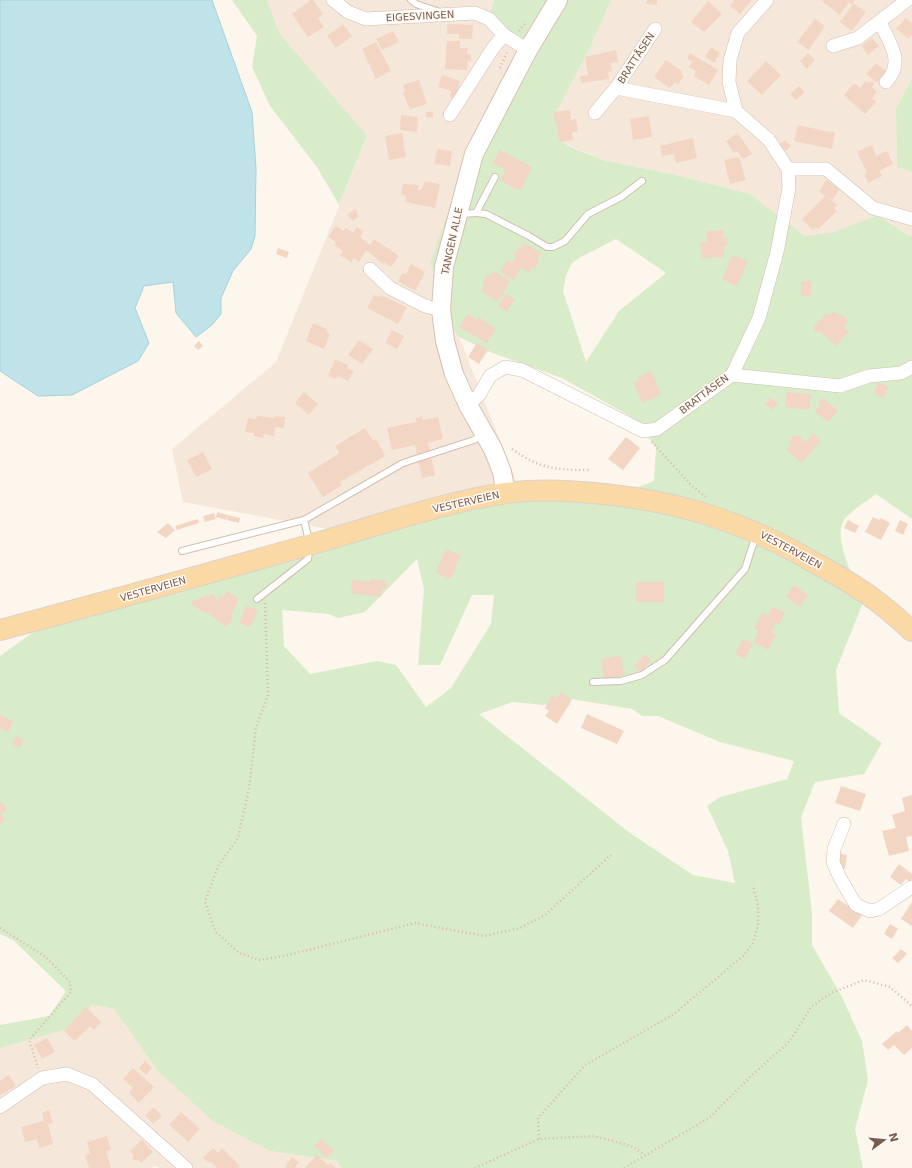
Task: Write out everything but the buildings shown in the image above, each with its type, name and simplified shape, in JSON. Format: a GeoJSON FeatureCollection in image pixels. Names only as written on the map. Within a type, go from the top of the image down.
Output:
{"type":"FeatureCollection","features":[{"type":"Feature","properties":{"kind":"main road","name":"TANGEN ALLE"},"geometry":{"type":"LineString","coordinates":[[506,493],[502,472],[493,449],[468,405],[454,374],[445,341],[441,310],[444,267],[474,154],[528,50],[558,0]]}},
{"type":"Feature","properties":{"kind":"main road","name":"VESTERVEIEN"},"geometry":{"type":"LineString","coordinates":[[0,630],[98,604],[446,506],[506,493],[534,490],[562,490],[636,497],[715,516],[758,532],[838,575],[874,599],[912,631]]}},
{"type":"Feature","properties":{"kind":"street","name":"EIGESVINGEN"},"geometry":{"type":"LineString","coordinates":[[333,0],[348,12],[366,19],[475,13],[489,19],[504,34],[528,50]]}},
{"type":"Feature","properties":{"kind":"street"},"geometry":{"type":"LineString","coordinates":[[736,112],[729,82],[730,60],[738,33],[766,0]]}},
{"type":"Feature","properties":{"kind":"street"},"geometry":{"type":"LineString","coordinates":[[833,46],[858,38],[907,0]]}},
{"type":"Feature","properties":{"kind":"street"},"geometry":{"type":"LineString","coordinates":[[880,22],[895,54],[896,66],[892,76],[886,82]]}},
{"type":"Feature","properties":{"kind":"street","name":"BRATTÅSEN"},"geometry":{"type":"LineString","coordinates":[[595,113],[616,88],[655,29]]}},
{"type":"Feature","properties":{"kind":"street"},"geometry":{"type":"LineString","coordinates":[[450,115],[492,48],[504,34]]}},
{"type":"Feature","properties":{"kind":"street","name":"BRATTÅSEN"},"geometry":{"type":"LineString","coordinates":[[616,88],[736,112],[769,140],[788,169],[789,188],[777,252],[761,311],[732,375],[657,428],[643,431]]}},
{"type":"Feature","properties":{"kind":"street"},"geometry":{"type":"LineString","coordinates":[[788,169],[826,169],[873,208],[912,219]]}},
{"type":"Feature","properties":{"kind":"street"},"geometry":{"type":"LineString","coordinates":[[370,269],[390,288],[426,306],[441,310]]}},
{"type":"Feature","properties":{"kind":"street"},"geometry":{"type":"LineString","coordinates":[[468,405],[479,395],[490,376],[505,367],[522,370],[643,431]]}},
{"type":"Feature","properties":{"kind":"street"},"geometry":{"type":"LineString","coordinates":[[732,375],[840,386],[870,376],[901,373],[912,367]]}},
{"type":"Feature","properties":{"kind":"street"},"geometry":{"type":"LineString","coordinates":[[844,824],[834,849],[833,862],[840,878],[856,905],[870,911],[879,909],[912,886]]}},
{"type":"Feature","properties":{"kind":"street"},"geometry":{"type":"LineString","coordinates":[[0,1107],[42,1078],[67,1074],[92,1084],[186,1168]]}},
{"type":"Feature","properties":{"kind":"lane"},"geometry":{"type":"LineString","coordinates":[[411,0],[416,4],[446,14]]}},
{"type":"Feature","properties":{"kind":"lane"},"geometry":{"type":"LineString","coordinates":[[457,214],[476,213],[495,176]]}},
{"type":"Feature","properties":{"kind":"lane","name":"TANGEN ALLE"},"geometry":{"type":"LineString","coordinates":[[476,213],[486,214],[513,227],[547,247],[553,247],[565,241],[588,214],[621,198],[642,181]]}},
{"type":"Feature","properties":{"kind":"lane"},"geometry":{"type":"LineString","coordinates":[[182,551],[304,520],[403,463],[474,440],[485,434]]}},
{"type":"Feature","properties":{"kind":"lane"},"geometry":{"type":"LineString","coordinates":[[257,599],[308,559],[310,545],[304,520]]}},
{"type":"Feature","properties":{"kind":"lane"},"geometry":{"type":"LineString","coordinates":[[593,682],[620,681],[642,675],[665,660],[745,570],[758,532]]}},
{"type":"Feature","properties":{"kind":"path"},"geometry":{"type":"LineString","coordinates":[[643,431],[691,485],[708,498]]}},
{"type":"Feature","properties":{"kind":"path"},"geometry":{"type":"LineString","coordinates":[[512,449],[528,460],[543,466],[561,470],[589,470]]}},
{"type":"Feature","properties":{"kind":"path"},"geometry":{"type":"LineString","coordinates":[[264,593],[268,696],[256,727],[249,788],[238,838],[218,866],[205,902],[216,932],[239,954],[260,960],[284,956],[415,923],[484,936],[520,928],[545,915],[611,856]]}},
{"type":"Feature","properties":{"kind":"path"},"geometry":{"type":"LineString","coordinates":[[539,1139],[538,1118],[547,1105],[585,1064],[674,1014],[743,956],[752,943],[758,924],[758,906],[753,885]]}},
{"type":"Feature","properties":{"kind":"path"},"geometry":{"type":"LineString","coordinates":[[0,928],[46,957],[70,982],[71,992],[29,1040],[42,1078]]}},
{"type":"Feature","properties":{"kind":"path"},"geometry":{"type":"LineString","coordinates":[[624,1168],[644,1154],[709,1118],[751,1076],[790,1041],[810,1007],[831,993],[864,980],[890,988],[912,1006]]}},
{"type":"Feature","properties":{"kind":"path"},"geometry":{"type":"LineString","coordinates":[[475,1168],[539,1139],[594,1136],[631,1146],[644,1154]]}},
{"type":"Feature","properties":{"kind":"shaded area"},"geometry":{"type":"Polygon","coordinates":[[[267,0],[494,0],[491,10],[524,53],[430,263],[521,494],[360,535],[183,502],[172,449],[276,362],[367,137],[278,33],[267,0]]]}},
{"type":"Feature","properties":{"kind":"shaded area"},"geometry":{"type":"Polygon","coordinates":[[[611,0],[912,0],[912,78],[896,109],[897,167],[912,172],[912,235],[909,236],[877,215],[835,232],[805,236],[750,194],[676,175],[603,160],[564,143],[554,116],[589,50],[611,0]]]}},
{"type":"Feature","properties":{"kind":"shaded area"},"geometry":{"type":"Polygon","coordinates":[[[93,1005],[114,1009],[158,1071],[270,1151],[337,1161],[341,1168],[160,1168],[155,1166],[151,1168],[0,1168],[0,1048],[63,1030],[93,1005]]]}},
{"type":"Feature","properties":{"kind":"green space"},"geometry":{"type":"Polygon","coordinates":[[[232,0],[267,0],[279,33],[367,136],[339,205],[317,167],[270,106],[252,67],[257,36],[232,0]]]}},
{"type":"Feature","properties":{"kind":"green space"},"geometry":{"type":"Polygon","coordinates":[[[494,0],[611,0],[589,50],[554,116],[564,143],[603,160],[676,175],[750,194],[805,236],[835,232],[877,215],[909,236],[912,235],[912,519],[876,494],[850,514],[844,520],[841,528],[841,538],[846,560],[855,583],[864,600],[836,670],[839,713],[882,743],[864,774],[815,782],[801,817],[812,913],[812,945],[841,995],[862,1041],[868,1080],[855,1129],[863,1168],[341,1168],[337,1161],[270,1151],[213,1121],[158,1071],[114,1009],[93,1005],[64,1030],[0,1048],[0,1025],[49,1016],[66,991],[13,940],[0,934],[0,656],[39,628],[472,504],[623,493],[654,481],[656,447],[630,416],[562,378],[490,352],[457,336],[430,263],[473,142],[524,53],[487,25],[494,0]],[[616,239],[579,258],[571,264],[566,276],[563,291],[586,362],[619,311],[666,273],[616,239]],[[417,559],[365,612],[338,618],[329,614],[282,610],[284,646],[310,674],[377,661],[396,665],[426,707],[451,688],[491,624],[494,595],[472,595],[440,665],[418,665],[424,589],[417,559]],[[571,699],[544,705],[513,702],[479,714],[630,833],[693,875],[735,883],[728,851],[707,806],[720,797],[787,779],[794,761],[720,742],[658,716],[642,716],[632,709],[571,699]]]}},
{"type":"Feature","properties":{"kind":"green space"},"geometry":{"type":"Polygon","coordinates":[[[912,78],[912,172],[897,167],[896,109],[912,78]]]}},
{"type":"Feature","properties":{"kind":"water"},"geometry":{"type":"Polygon","coordinates":[[[0,0],[212,0],[252,112],[256,168],[255,236],[251,249],[233,271],[221,298],[221,314],[212,325],[196,337],[176,313],[173,282],[144,286],[135,308],[149,343],[138,361],[72,395],[38,396],[0,371],[0,0]]]}}]}
